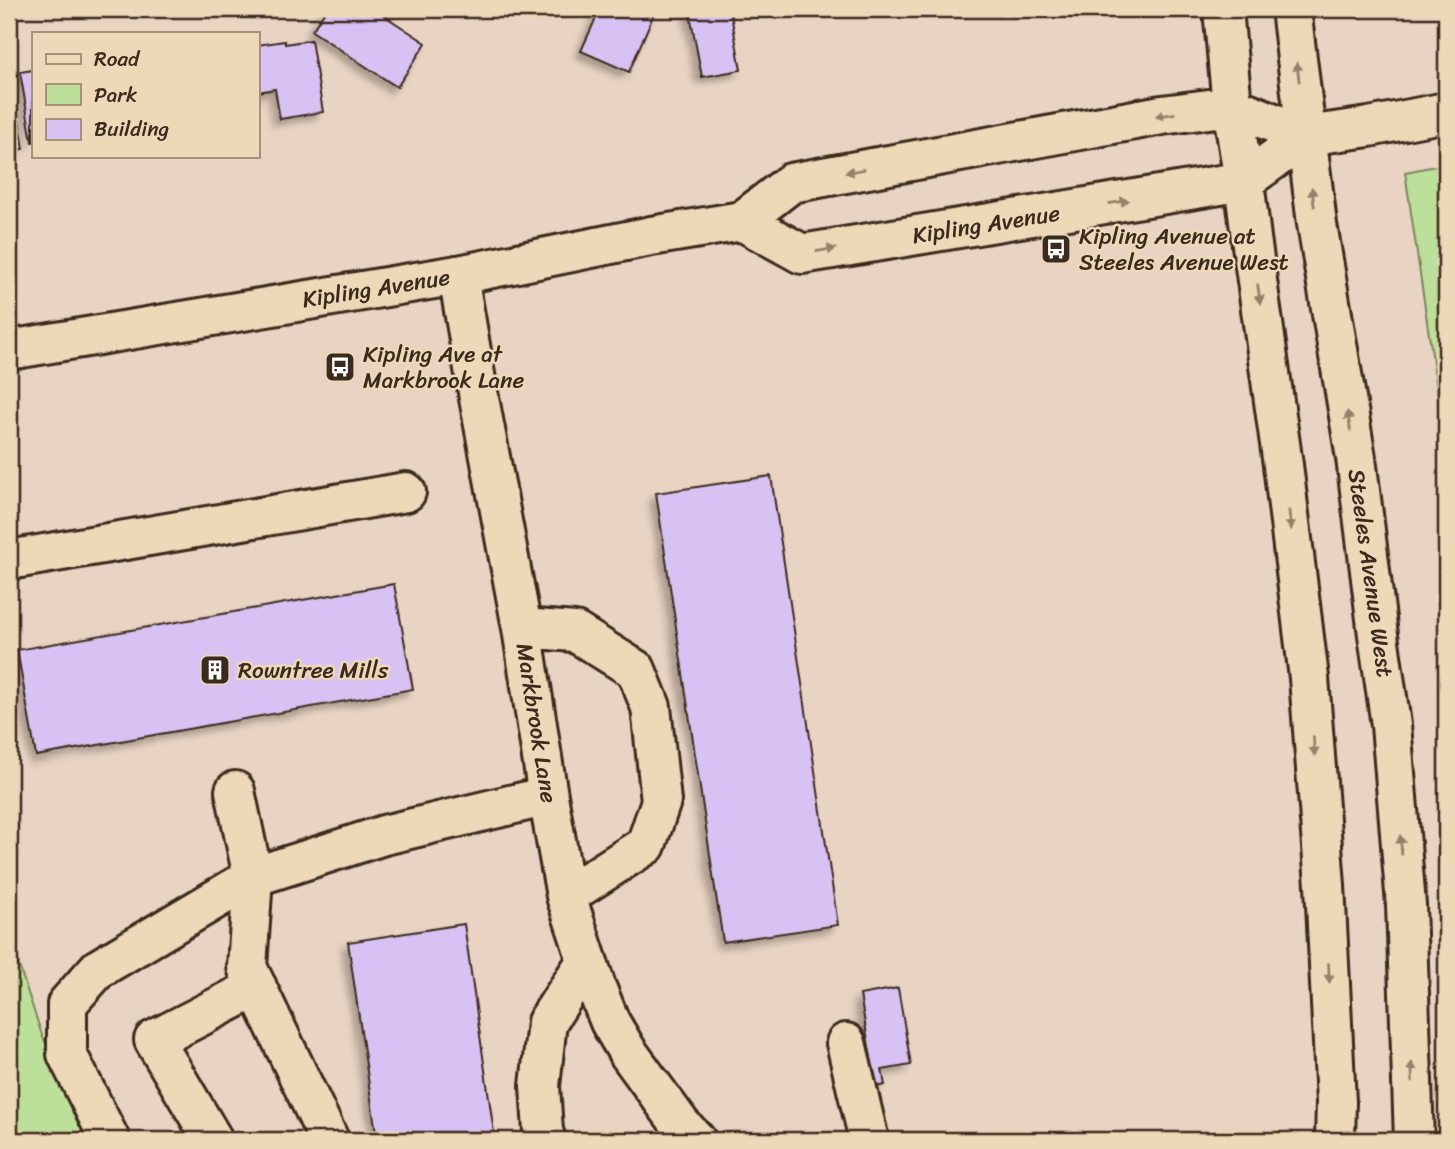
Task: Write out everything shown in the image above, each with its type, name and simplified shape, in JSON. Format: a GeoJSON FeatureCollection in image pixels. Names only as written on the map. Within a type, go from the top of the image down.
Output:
{"type":"FeatureCollection","features":[{"type":"Feature","properties":{"kind":"main road"},"geometry":{"type":"LineString","coordinates":[[1223,9],[1232,106],[1283,465],[1309,678],[1325,885],[1336,1102],[1335,1140]]}},
{"type":"Feature","properties":{"kind":"main road","name":"Steeles Avenue West"},"geometry":{"type":"LineString","coordinates":[[1291,9],[1317,224],[1356,458],[1391,725],[1406,905],[1414,1140]]}},
{"type":"Feature","properties":{"kind":"main road"},"geometry":{"type":"LineString","coordinates":[[1232,106],[1306,136]]}},
{"type":"Feature","properties":{"kind":"main road","name":"Kipling Avenue"},"geometry":{"type":"LineString","coordinates":[[9,350],[458,275],[651,236],[742,221],[791,183],[1149,118],[1232,106]]}},
{"type":"Feature","properties":{"kind":"main road","name":"Kipling Avenue"},"geometry":{"type":"LineString","coordinates":[[742,221],[802,254],[1244,181],[1306,136],[1446,112]]}},
{"type":"Feature","properties":{"kind":"main road","name":"Markbrook Lane"},"geometry":{"type":"LineString","coordinates":[[458,275],[522,628],[566,896],[610,1022],[627,1051],[681,1125],[696,1140]]}},
{"type":"Feature","properties":{"kind":"main road"},"geometry":{"type":"LineString","coordinates":[[9,560],[406,492]]}},
{"type":"Feature","properties":{"kind":"main road"},"geometry":{"type":"LineString","coordinates":[[522,628],[575,632],[636,670],[651,707],[661,801],[646,845],[566,896]]}},
{"type":"Feature","properties":{"kind":"main road"},"geometry":{"type":"LineString","coordinates":[[235,791],[253,877],[247,967],[329,1140]]}},
{"type":"Feature","properties":{"kind":"main road"},"geometry":{"type":"LineString","coordinates":[[110,1140],[67,1054],[67,1004],[98,969],[253,877],[384,835],[548,796]]}},
{"type":"Feature","properties":{"kind":"main road"},"geometry":{"type":"LineString","coordinates":[[546,1140],[540,1086],[547,1022],[587,960]]}},
{"type":"Feature","properties":{"kind":"main road"},"geometry":{"type":"LineString","coordinates":[[213,1140],[154,1040],[257,987]]}},
{"type":"Feature","properties":{"kind":"main road"},"geometry":{"type":"LineString","coordinates":[[846,1043],[869,1140]]}},
{"type":"Feature","properties":{"kind":"green space"},"geometry":{"type":"Polygon","coordinates":[[[1446,164],[1446,450],[1405,172],[1446,164]]]}},
{"type":"Feature","properties":{"kind":"green space"},"geometry":{"type":"Polygon","coordinates":[[[9,936],[42,1035],[88,1140],[9,1140],[9,936]]]}},
{"type":"Feature","properties":{"kind":"building"},"geometry":{"type":"Polygon","coordinates":[[[326,9],[374,9],[426,43],[397,87],[312,31],[326,9]]]}},
{"type":"Feature","properties":{"kind":"building"},"geometry":{"type":"Polygon","coordinates":[[[600,9],[656,9],[629,72],[581,51],[600,9]]]}},
{"type":"Feature","properties":{"kind":"building"},"geometry":{"type":"Polygon","coordinates":[[[689,9],[730,9],[741,70],[702,77],[689,9]]]}},
{"type":"Feature","properties":{"kind":"building"},"geometry":{"type":"Polygon","coordinates":[[[311,40],[323,112],[280,119],[275,89],[259,92],[259,45],[285,41],[285,44],[311,40]]]}},
{"type":"Feature","properties":{"kind":"building"},"geometry":{"type":"Polygon","coordinates":[[[32,70],[32,142],[20,72],[32,70]]]}},
{"type":"Feature","properties":{"kind":"building"},"geometry":{"type":"Polygon","coordinates":[[[12,76],[24,149],[9,151],[9,77],[12,76]]]}},
{"type":"Feature","properties":{"kind":"building"},"geometry":{"type":"Polygon","coordinates":[[[771,476],[838,925],[723,942],[656,493],[771,476]]]}},
{"type":"Feature","properties":{"kind":"building","name":"Rowntree Mills"},"geometry":{"type":"Polygon","coordinates":[[[394,584],[413,689],[36,756],[17,650],[394,584]]]}},
{"type":"Feature","properties":{"kind":"building"},"geometry":{"type":"Polygon","coordinates":[[[464,924],[495,1140],[377,1140],[348,942],[464,924]]]}},
{"type":"Feature","properties":{"kind":"building"},"geometry":{"type":"Polygon","coordinates":[[[898,988],[911,1065],[882,1070],[885,1085],[876,1087],[860,995],[898,988]]]}},
{"type":"Feature","properties":{"kind":"place","name":"Kipling Avenue at Steeles Avenue West"},"geometry":{"type":"Point","coordinates":[1056,249]}},
{"type":"Feature","properties":{"kind":"place","name":"Kipling Ave at Markbrook Lane"},"geometry":{"type":"Point","coordinates":[340,367]}},
{"type":"Feature","properties":{"kind":"place","name":"Rowntree Mills"},"geometry":{"type":"Point","coordinates":[215,670]}}]}
